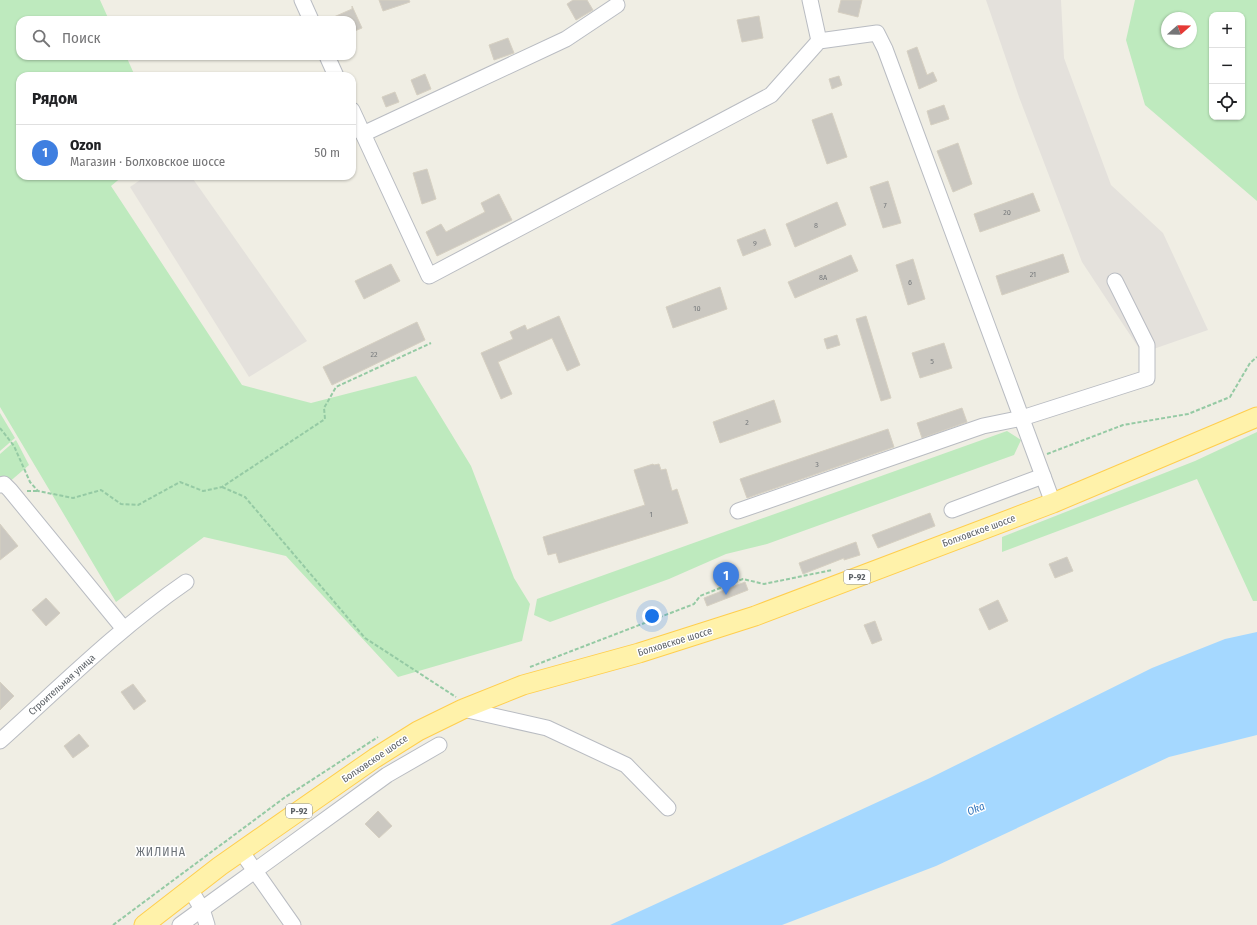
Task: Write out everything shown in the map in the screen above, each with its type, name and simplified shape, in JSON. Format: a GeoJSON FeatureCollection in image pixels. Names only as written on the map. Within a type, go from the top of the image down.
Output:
{"type":"FeatureCollection","features":[{"type":"Feature","properties":{"kind":"main road","name":"Болховское шоссе"},"geometry":{"type":"LineString","coordinates":[[144,925],[241,851],[375,758],[460,703],[728,626],[1053,503],[1250,420]]}},
{"type":"Feature","properties":{"kind":"street"},"geometry":{"type":"LineString","coordinates":[[302,0],[308,16]]}},
{"type":"Feature","properties":{"kind":"street"},"geometry":{"type":"LineString","coordinates":[[810,0],[819,41]]}},
{"type":"Feature","properties":{"kind":"street"},"geometry":{"type":"LineString","coordinates":[[363,134],[566,39],[617,5]]}},
{"type":"Feature","properties":{"kind":"street"},"geometry":{"type":"LineString","coordinates":[[356,119],[429,276],[771,94],[819,41],[877,33],[885,49],[1053,503]]}},
{"type":"Feature","properties":{"kind":"street"},"geometry":{"type":"LineString","coordinates":[[329,60],[334,72]]}},
{"type":"Feature","properties":{"kind":"street"},"geometry":{"type":"LineString","coordinates":[[738,511],[983,426],[1022,418],[1147,378],[1147,345],[1115,281]]}},
{"type":"Feature","properties":{"kind":"street"},"geometry":{"type":"LineString","coordinates":[[952,510],[1043,476]]}},
{"type":"Feature","properties":{"kind":"street"},"geometry":{"type":"LineString","coordinates":[[0,485],[4,484],[10,490],[124,629]]}},
{"type":"Feature","properties":{"kind":"street","name":"Строительная улица"},"geometry":{"type":"LineString","coordinates":[[0,741],[124,629],[186,582]]}},
{"type":"Feature","properties":{"kind":"street"},"geometry":{"type":"LineString","coordinates":[[460,703],[548,728],[626,765],[668,808]]}},
{"type":"Feature","properties":{"kind":"street"},"geometry":{"type":"LineString","coordinates":[[180,925],[387,775],[439,745]]}},
{"type":"Feature","properties":{"kind":"street"},"geometry":{"type":"LineString","coordinates":[[375,758],[387,775]]}},
{"type":"Feature","properties":{"kind":"street"},"geometry":{"type":"LineString","coordinates":[[309,804],[322,822]]}},
{"type":"Feature","properties":{"kind":"street"},"geometry":{"type":"LineString","coordinates":[[241,851],[293,925]]}},
{"type":"Feature","properties":{"kind":"street"},"geometry":{"type":"LineString","coordinates":[[190,889],[202,909],[207,925]]}},
{"type":"Feature","properties":{"kind":"path"},"geometry":{"type":"LineString","coordinates":[[0,428],[14,446],[30,482],[38,491],[73,498],[101,490],[121,504],[138,505],[180,482],[203,491],[222,487],[325,419],[324,408],[336,387],[432,344]]}},
{"type":"Feature","properties":{"kind":"path"},"geometry":{"type":"LineString","coordinates":[[1036,458],[1123,425],[1188,414],[1230,396],[1250,363],[1257,357]]}},
{"type":"Feature","properties":{"kind":"path"},"geometry":{"type":"LineString","coordinates":[[222,487],[245,496],[365,638],[460,703]]}},
{"type":"Feature","properties":{"kind":"path"},"geometry":{"type":"LineString","coordinates":[[764,584],[834,570]]}},
{"type":"Feature","properties":{"kind":"shaded area"},"geometry":{"type":"Polygon","coordinates":[[[986,0],[1061,0],[1064,58],[1111,185],[1163,233],[1208,330],[1142,353],[1082,262],[1019,97],[986,0]]]}},
{"type":"Feature","properties":{"kind":"shaded area"},"geometry":{"type":"Polygon","coordinates":[[[140,180],[194,180],[307,341],[249,377],[130,187],[140,180]]]}},
{"type":"Feature","properties":{"kind":"green space"},"geometry":{"type":"Polygon","coordinates":[[[0,0],[100,0],[107,16],[16,16],[16,60],[128,60],[133,72],[16,72],[16,180],[118,180],[111,186],[242,385],[311,403],[416,376],[471,466],[514,578],[530,604],[522,641],[398,677],[286,556],[204,537],[116,602],[0,407],[0,0]]]}},
{"type":"Feature","properties":{"kind":"green space"},"geometry":{"type":"Polygon","coordinates":[[[1135,0],[1257,0],[1257,201],[1145,105],[1126,40],[1135,0]]]}},
{"type":"Feature","properties":{"kind":"green space"},"geometry":{"type":"Polygon","coordinates":[[[0,413],[15,438],[0,451],[0,413]]]}},
{"type":"Feature","properties":{"kind":"green space"},"geometry":{"type":"Polygon","coordinates":[[[1007,431],[1021,440],[1014,455],[767,544],[726,554],[669,579],[550,622],[534,615],[537,599],[1007,431]]]}},
{"type":"Feature","properties":{"kind":"green space"},"geometry":{"type":"Polygon","coordinates":[[[1257,432],[1257,601],[1253,601],[1197,479],[1002,552],[1002,537],[1195,461],[1257,432]]]}},
{"type":"Feature","properties":{"kind":"green space"},"geometry":{"type":"Polygon","coordinates":[[[16,440],[29,465],[0,490],[0,454],[16,440]]]}},
{"type":"Feature","properties":{"kind":"water","name":"Oka"},"geometry":{"type":"Polygon","coordinates":[[[1257,632],[1257,735],[1169,757],[936,866],[782,925],[610,925],[930,778],[1152,668],[1225,639],[1257,632]]]}},
{"type":"Feature","properties":{"kind":"building"},"geometry":{"type":"Polygon","coordinates":[[[379,0],[409,0],[410,2],[383,11],[379,0]]]}},
{"type":"Feature","properties":{"kind":"building"},"geometry":{"type":"Polygon","coordinates":[[[573,0],[587,0],[593,10],[576,20],[567,4],[573,0]]]}},
{"type":"Feature","properties":{"kind":"building"},"geometry":{"type":"Polygon","coordinates":[[[841,0],[862,0],[858,17],[838,12],[841,0]]]}},
{"type":"Feature","properties":{"kind":"building"},"geometry":{"type":"Polygon","coordinates":[[[352,6],[362,28],[356,30],[356,16],[336,16],[352,9],[352,6]]]}},
{"type":"Feature","properties":{"kind":"building"},"geometry":{"type":"Polygon","coordinates":[[[759,16],[763,38],[742,42],[737,20],[759,16]]]}},
{"type":"Feature","properties":{"kind":"building"},"geometry":{"type":"Polygon","coordinates":[[[508,38],[514,53],[494,60],[489,45],[508,38]]]}},
{"type":"Feature","properties":{"kind":"building"},"geometry":{"type":"Polygon","coordinates":[[[917,47],[927,75],[933,72],[937,81],[919,89],[907,51],[917,47]]]}},
{"type":"Feature","properties":{"kind":"building"},"geometry":{"type":"Polygon","coordinates":[[[425,74],[431,89],[417,95],[411,80],[425,74]]]}},
{"type":"Feature","properties":{"kind":"building"},"geometry":{"type":"Polygon","coordinates":[[[839,76],[842,85],[832,89],[829,79],[839,76]]]}},
{"type":"Feature","properties":{"kind":"building"},"geometry":{"type":"Polygon","coordinates":[[[395,92],[399,102],[386,107],[382,97],[395,92]]]}},
{"type":"Feature","properties":{"kind":"building"},"geometry":{"type":"Polygon","coordinates":[[[944,105],[949,119],[931,125],[927,111],[944,105]]]}},
{"type":"Feature","properties":{"kind":"building"},"geometry":{"type":"Polygon","coordinates":[[[832,113],[847,157],[827,164],[812,120],[832,113]]]}},
{"type":"Feature","properties":{"kind":"building"},"geometry":{"type":"Polygon","coordinates":[[[958,143],[972,184],[953,192],[937,151],[958,143]]]}},
{"type":"Feature","properties":{"kind":"building"},"geometry":{"type":"Polygon","coordinates":[[[427,169],[436,199],[422,204],[413,173],[427,169]]]}},
{"type":"Feature","properties":{"kind":"building"},"geometry":{"type":"Polygon","coordinates":[[[888,181],[901,223],[883,228],[870,187],[888,181]]]}},
{"type":"Feature","properties":{"kind":"building"},"geometry":{"type":"Polygon","coordinates":[[[1033,193],[1040,211],[980,232],[974,214],[1033,193]]]}},
{"type":"Feature","properties":{"kind":"building"},"geometry":{"type":"Polygon","coordinates":[[[499,194],[512,220],[437,256],[426,232],[441,224],[446,232],[485,212],[481,203],[499,194]]]}},
{"type":"Feature","properties":{"kind":"building"},"geometry":{"type":"Polygon","coordinates":[[[837,202],[846,225],[795,247],[786,224],[837,202]]]}},
{"type":"Feature","properties":{"kind":"building"},"geometry":{"type":"Polygon","coordinates":[[[765,229],[771,245],[743,256],[737,240],[765,229]]]}},
{"type":"Feature","properties":{"kind":"building"},"geometry":{"type":"Polygon","coordinates":[[[1063,254],[1069,272],[1002,295],[996,276],[1063,254]]]}},
{"type":"Feature","properties":{"kind":"building"},"geometry":{"type":"Polygon","coordinates":[[[851,255],[858,271],[795,298],[788,282],[851,255]]]}},
{"type":"Feature","properties":{"kind":"building"},"geometry":{"type":"Polygon","coordinates":[[[913,259],[925,299],[908,305],[896,265],[913,259]]]}},
{"type":"Feature","properties":{"kind":"building"},"geometry":{"type":"Polygon","coordinates":[[[391,264],[400,281],[364,299],[355,281],[391,264]]]}},
{"type":"Feature","properties":{"kind":"building"},"geometry":{"type":"Polygon","coordinates":[[[720,287],[727,309],[673,328],[666,307],[720,287]]]}},
{"type":"Feature","properties":{"kind":"building"},"geometry":{"type":"Polygon","coordinates":[[[559,316],[580,365],[567,371],[552,338],[498,362],[512,394],[501,399],[481,353],[513,339],[510,332],[525,325],[527,330],[559,316]]]}},
{"type":"Feature","properties":{"kind":"building"},"geometry":{"type":"Polygon","coordinates":[[[866,316],[891,398],[881,401],[856,319],[866,316]]]}},
{"type":"Feature","properties":{"kind":"building"},"geometry":{"type":"Polygon","coordinates":[[[417,322],[425,340],[332,385],[323,367],[417,322]]]}},
{"type":"Feature","properties":{"kind":"building"},"geometry":{"type":"Polygon","coordinates":[[[837,335],[840,345],[827,349],[824,339],[837,335]]]}},
{"type":"Feature","properties":{"kind":"building"},"geometry":{"type":"Polygon","coordinates":[[[944,343],[952,368],[920,378],[912,353],[944,343]]]}},
{"type":"Feature","properties":{"kind":"building"},"geometry":{"type":"Polygon","coordinates":[[[774,400],[781,422],[720,443],[713,422],[774,400]]]}},
{"type":"Feature","properties":{"kind":"building"},"geometry":{"type":"Polygon","coordinates":[[[962,408],[967,422],[922,438],[917,423],[962,408]]]}},
{"type":"Feature","properties":{"kind":"building"},"geometry":{"type":"Polygon","coordinates":[[[888,429],[894,447],[747,498],[740,479],[888,429]]]}},
{"type":"Feature","properties":{"kind":"building"},"geometry":{"type":"Polygon","coordinates":[[[653,464],[659,464],[661,470],[666,469],[672,491],[677,489],[688,523],[559,563],[556,553],[548,555],[543,537],[645,505],[634,470],[653,464]]]}},
{"type":"Feature","properties":{"kind":"building"},"geometry":{"type":"Polygon","coordinates":[[[930,513],[935,526],[878,548],[872,535],[930,513]]]}},
{"type":"Feature","properties":{"kind":"building"},"geometry":{"type":"Polygon","coordinates":[[[0,524],[18,546],[0,560],[0,524]]]}},
{"type":"Feature","properties":{"kind":"building"},"geometry":{"type":"Polygon","coordinates":[[[856,542],[860,555],[844,560],[844,558],[803,574],[799,563],[856,542]]]}},
{"type":"Feature","properties":{"kind":"building"},"geometry":{"type":"Polygon","coordinates":[[[1067,557],[1073,571],[1055,578],[1049,564],[1067,557]]]}},
{"type":"Feature","properties":{"kind":"building"},"geometry":{"type":"Polygon","coordinates":[[[745,582],[748,590],[707,606],[704,598],[745,582]]]}},
{"type":"Feature","properties":{"kind":"building"},"geometry":{"type":"Polygon","coordinates":[[[46,598],[60,613],[46,626],[32,610],[46,598]]]}},
{"type":"Feature","properties":{"kind":"building"},"geometry":{"type":"Polygon","coordinates":[[[998,600],[1008,621],[989,630],[979,609],[998,600]]]}},
{"type":"Feature","properties":{"kind":"building"},"geometry":{"type":"Polygon","coordinates":[[[875,621],[882,640],[872,644],[864,625],[875,621]]]}},
{"type":"Feature","properties":{"kind":"building"},"geometry":{"type":"Polygon","coordinates":[[[0,682],[14,696],[0,710],[0,682]]]}},
{"type":"Feature","properties":{"kind":"building"},"geometry":{"type":"Polygon","coordinates":[[[133,684],[146,701],[134,710],[121,692],[133,684]]]}},
{"type":"Feature","properties":{"kind":"building"},"geometry":{"type":"Polygon","coordinates":[[[79,734],[89,746],[73,758],[64,746],[79,734]]]}},
{"type":"Feature","properties":{"kind":"building"},"geometry":{"type":"Polygon","coordinates":[[[378,811],[392,826],[379,838],[365,824],[378,811]]]}},
{"type":"Feature","properties":{"kind":"place","name":"Ozon"},"geometry":{"type":"Point","coordinates":[726,595]}},
{"type":"Feature","properties":{"kind":"district","name":"ЖИЛИНА"},"geometry":{"type":"Point","coordinates":[161,852]}}]}
